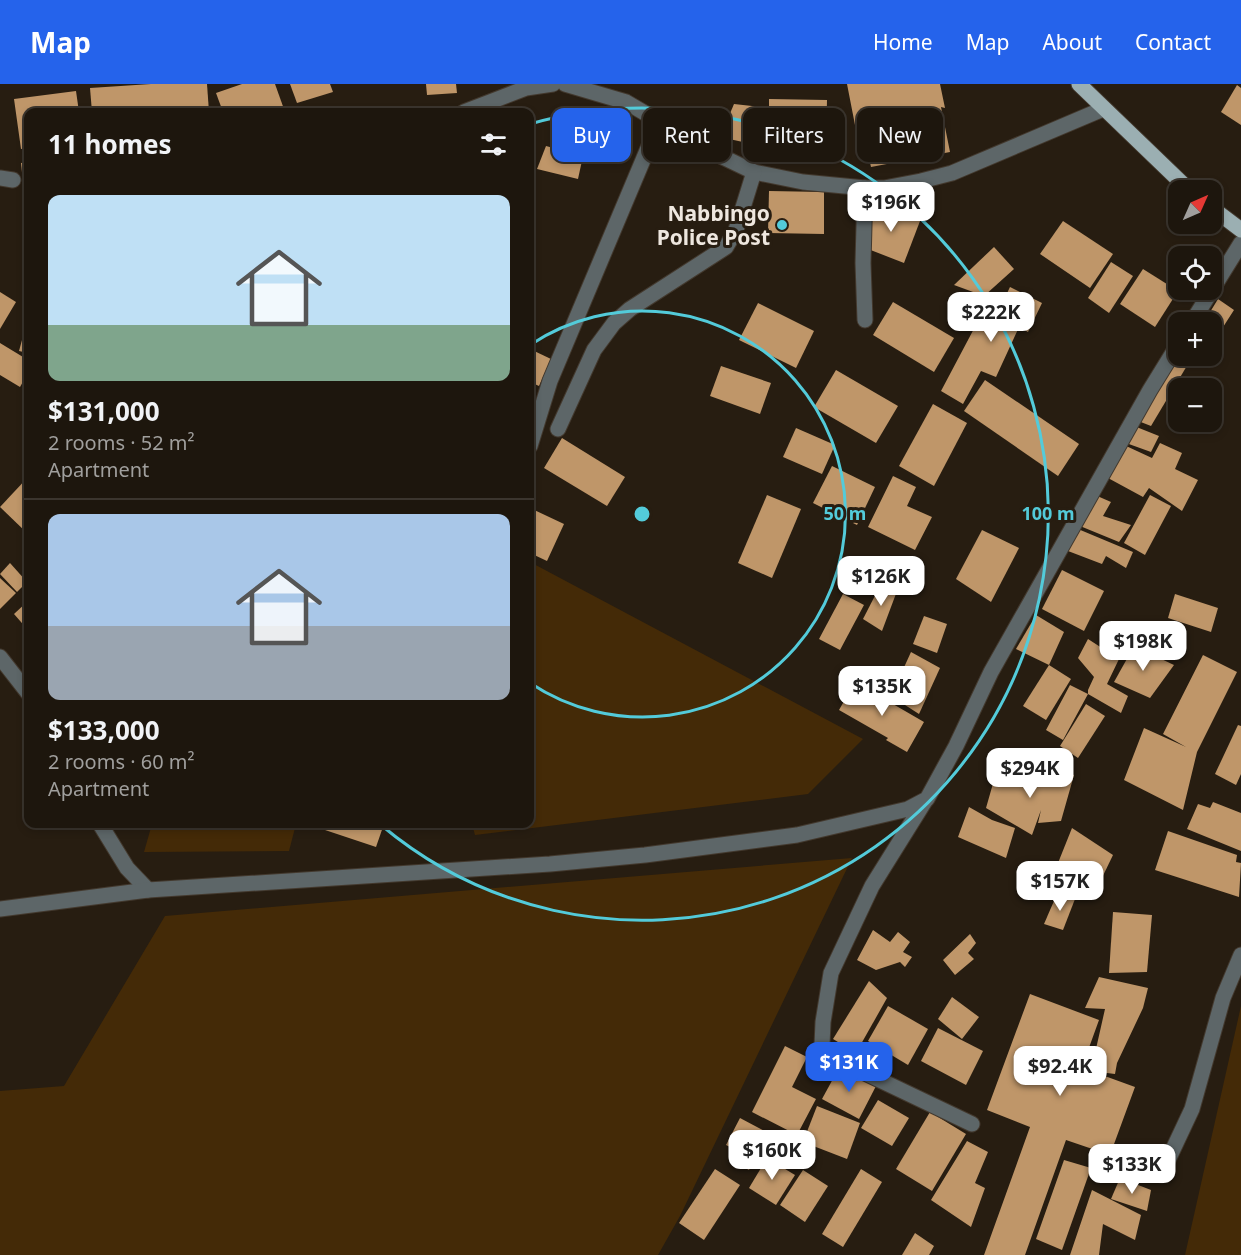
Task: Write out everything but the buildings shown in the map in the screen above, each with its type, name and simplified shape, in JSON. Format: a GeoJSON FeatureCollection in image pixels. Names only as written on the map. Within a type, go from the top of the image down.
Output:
{"type":"FeatureCollection","features":[{"type":"Feature","properties":{"kind":"main road"},"geometry":{"type":"LineString","coordinates":[[1078,84],[1178,180]]}},
{"type":"Feature","properties":{"kind":"main road"},"geometry":{"type":"LineString","coordinates":[[1222,216],[1241,230]]}},
{"type":"Feature","properties":{"kind":"street"},"geometry":{"type":"LineString","coordinates":[[474,108],[526,88],[553,84]]}},
{"type":"Feature","properties":{"kind":"street"},"geometry":{"type":"LineString","coordinates":[[565,84],[626,102],[643,112]]}},
{"type":"Feature","properties":{"kind":"street"},"geometry":{"type":"LineString","coordinates":[[731,161],[754,172],[803,182],[884,188],[952,173],[1103,109]]}},
{"type":"Feature","properties":{"kind":"street"},"geometry":{"type":"LineString","coordinates":[[534,433],[550,381],[643,160]]}},
{"type":"Feature","properties":{"kind":"street"},"geometry":{"type":"LineString","coordinates":[[558,429],[594,350],[615,323],[630,309],[726,247],[736,230],[754,172]]}},
{"type":"Feature","properties":{"kind":"street"},"geometry":{"type":"LineString","coordinates":[[865,188],[863,263],[865,320]]}},
{"type":"Feature","properties":{"kind":"street"},"geometry":{"type":"LineString","coordinates":[[1198,312],[1241,243]]}},
{"type":"Feature","properties":{"kind":"street"},"geometry":{"type":"LineString","coordinates":[[972,1124],[842,1062],[830,1054],[822,1044],[831,973],[872,886],[927,799],[956,746],[991,672],[1168,361]]}},
{"type":"Feature","properties":{"kind":"street"},"geometry":{"type":"LineString","coordinates":[[0,657],[24,688]]}},
{"type":"Feature","properties":{"kind":"street"},"geometry":{"type":"LineString","coordinates":[[0,909],[148,890],[550,864],[645,855],[797,835],[858,823],[908,809],[927,799]]}},
{"type":"Feature","properties":{"kind":"street"},"geometry":{"type":"LineString","coordinates":[[102,828],[127,868],[148,890]]}},
{"type":"Feature","properties":{"kind":"street"},"geometry":{"type":"LineString","coordinates":[[1161,1175],[1192,1109],[1223,998],[1241,955]]}},
{"type":"Feature","properties":{"kind":"shaded area"},"geometry":{"type":"Polygon","coordinates":[[[534,564],[863,739],[808,794],[534,828],[534,564]]]}},
{"type":"Feature","properties":{"kind":"shaded area"},"geometry":{"type":"Polygon","coordinates":[[[151,828],[295,828],[289,851],[144,852],[151,828]]]}},
{"type":"Feature","properties":{"kind":"shaded area"},"geometry":{"type":"Polygon","coordinates":[[[473,828],[532,828],[475,835],[473,828]]]}},
{"type":"Feature","properties":{"kind":"shaded area"},"geometry":{"type":"Polygon","coordinates":[[[852,858],[680,1216],[658,1255],[0,1255],[0,1091],[64,1086],[165,916],[852,858]]]}},
{"type":"Feature","properties":{"kind":"shaded area"},"geometry":{"type":"Polygon","coordinates":[[[1241,1006],[1241,1255],[1185,1255],[1241,1006]]]}},
{"type":"Feature","properties":{"kind":"place","name":"Nabbingo Police Post"},"geometry":{"type":"Point","coordinates":[782,225]}}]}
